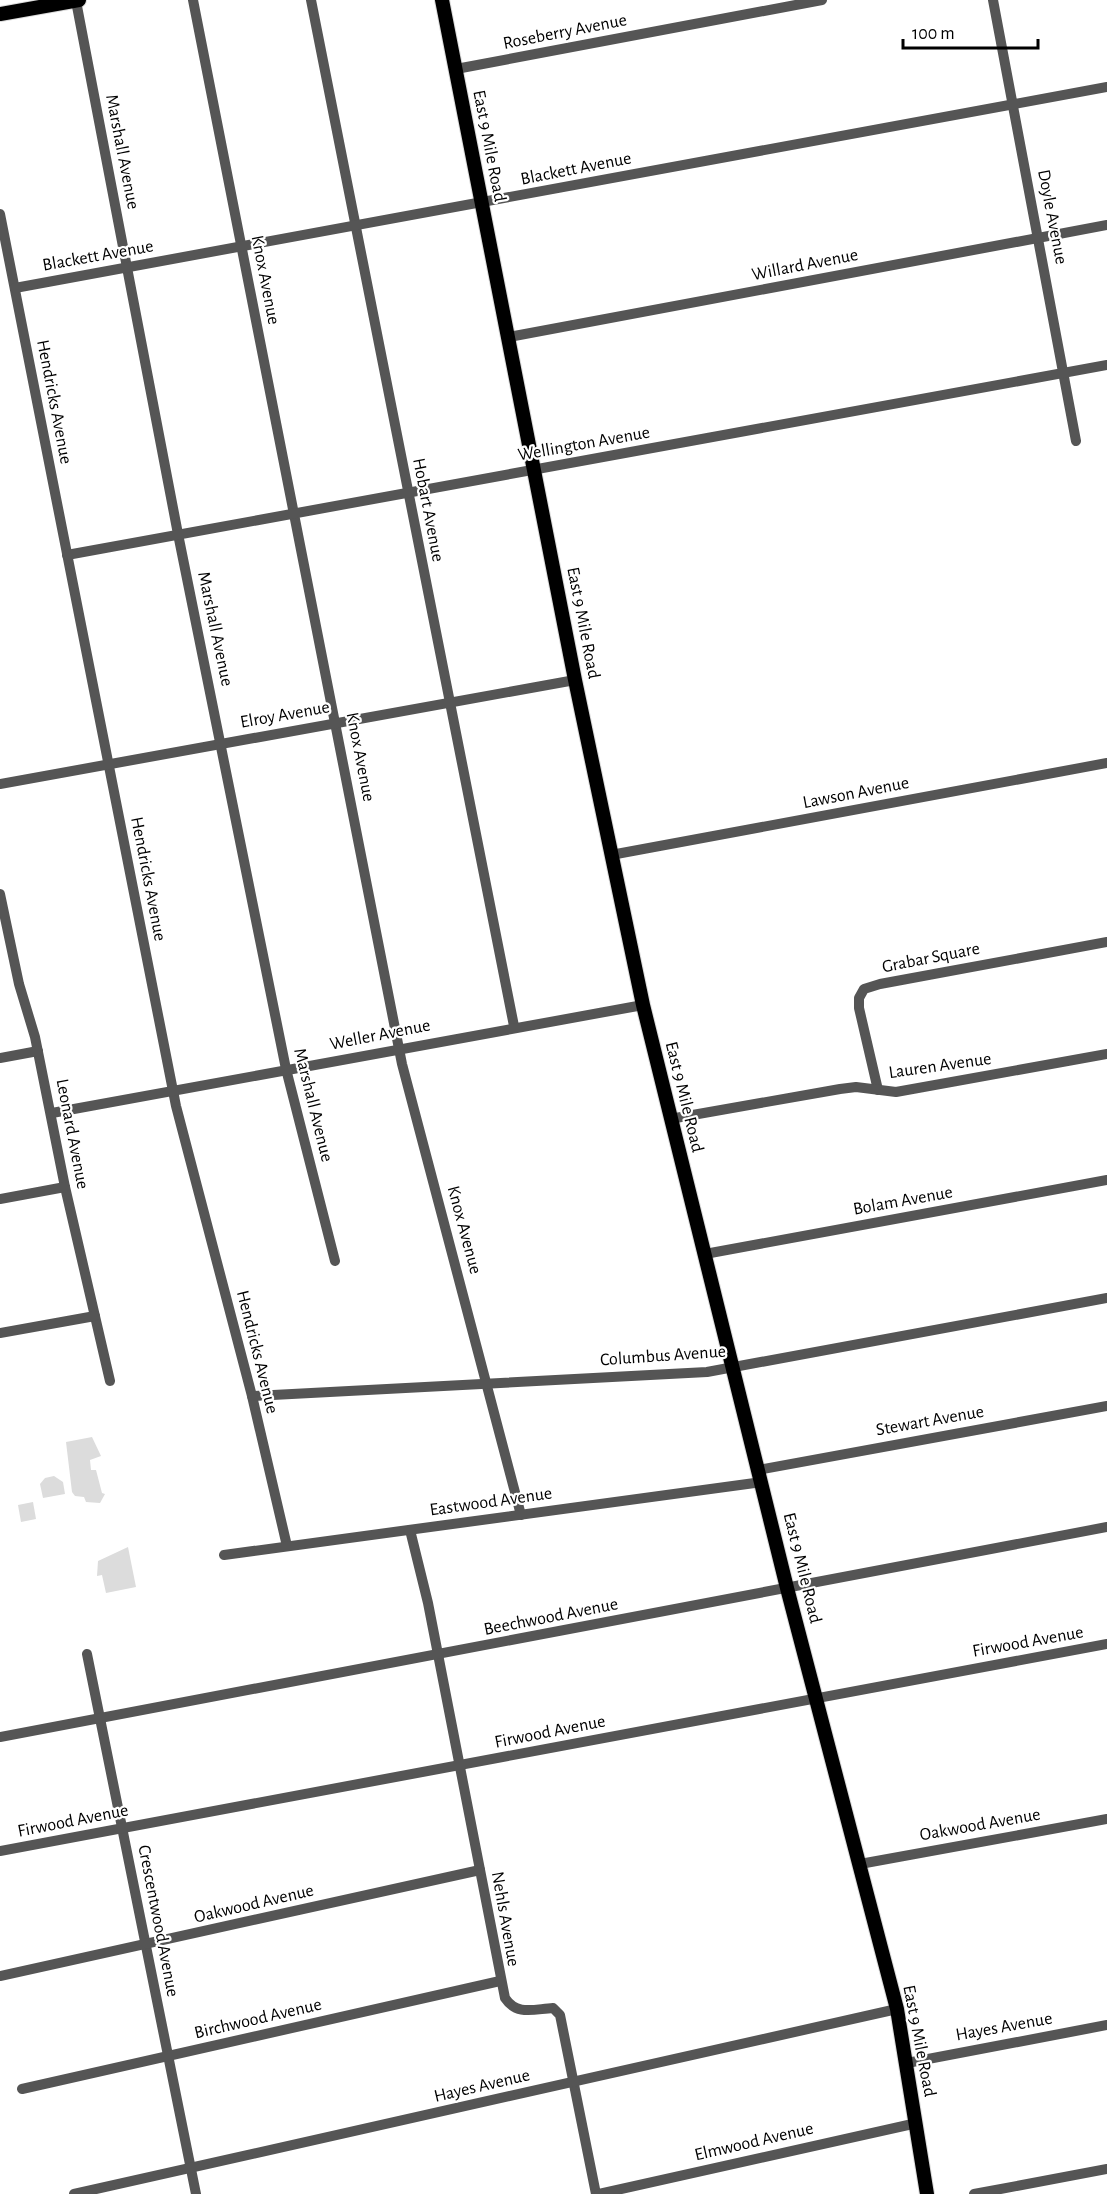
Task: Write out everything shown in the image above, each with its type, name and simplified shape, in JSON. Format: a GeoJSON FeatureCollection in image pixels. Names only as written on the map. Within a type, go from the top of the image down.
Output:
{"type":"FeatureCollection","features":[{"type":"Feature","properties":{"kind":"main road"},"geometry":{"type":"LineString","coordinates":[[0,14],[78,0]]}},
{"type":"Feature","properties":{"kind":"main road","name":"East 9 Mile Road"},"geometry":{"type":"LineString","coordinates":[[442,0],[575,680],[643,1005],[787,1588],[897,2009],[927,2194]]}},
{"type":"Feature","properties":{"kind":"street","name":"Marshall Avenue"},"geometry":{"type":"LineString","coordinates":[[78,0],[178,534],[222,743],[286,1070],[335,1262]]}},
{"type":"Feature","properties":{"kind":"street","name":"Knox Avenue"},"geometry":{"type":"LineString","coordinates":[[193,0],[400,1048],[521,1515]]}},
{"type":"Feature","properties":{"kind":"street","name":"Hobart Avenue"},"geometry":{"type":"LineString","coordinates":[[311,0],[514,1026]]}},
{"type":"Feature","properties":{"kind":"street","name":"Roseberry Avenue"},"geometry":{"type":"LineString","coordinates":[[456,69],[822,0]]}},
{"type":"Feature","properties":{"kind":"street","name":"Doyle Avenue"},"geometry":{"type":"LineString","coordinates":[[993,0],[1076,441]]}},
{"type":"Feature","properties":{"kind":"street","name":"Blackett Avenue"},"geometry":{"type":"LineString","coordinates":[[15,288],[1107,87]]}},
{"type":"Feature","properties":{"kind":"street","name":"Hendricks Avenue"},"geometry":{"type":"LineString","coordinates":[[0,214],[173,1090],[252,1396],[287,1546]]}},
{"type":"Feature","properties":{"kind":"street","name":"Willard Avenue"},"geometry":{"type":"LineString","coordinates":[[509,337],[1107,225]]}},
{"type":"Feature","properties":{"kind":"street","name":"Wellington Avenue"},"geometry":{"type":"LineString","coordinates":[[67,555],[1107,365]]}},
{"type":"Feature","properties":{"kind":"street","name":"Elroy Avenue"},"geometry":{"type":"LineString","coordinates":[[0,784],[575,680]]}},
{"type":"Feature","properties":{"kind":"street","name":"Lawson Avenue"},"geometry":{"type":"LineString","coordinates":[[611,855],[1107,764]]}},
{"type":"Feature","properties":{"kind":"street","name":"Leonard Avenue"},"geometry":{"type":"LineString","coordinates":[[0,894],[2,915],[18,984],[38,1051],[65,1187],[110,1381]]}},
{"type":"Feature","properties":{"kind":"street","name":"Grabar Square"},"geometry":{"type":"LineString","coordinates":[[878,1090],[859,1008],[859,998],[864,989],[880,984],[1107,942]]}},
{"type":"Feature","properties":{"kind":"street","name":"Weller Avenue"},"geometry":{"type":"LineString","coordinates":[[52,1113],[514,1026],[643,1005]]}},
{"type":"Feature","properties":{"kind":"street"},"geometry":{"type":"LineString","coordinates":[[0,1058],[38,1051]]}},
{"type":"Feature","properties":{"kind":"street","name":"Lauren Avenue"},"geometry":{"type":"LineString","coordinates":[[670,1119],[856,1087],[896,1092],[1107,1054]]}},
{"type":"Feature","properties":{"kind":"street","name":"Bolam Avenue"},"geometry":{"type":"LineString","coordinates":[[705,1254],[1107,1180]]}},
{"type":"Feature","properties":{"kind":"street"},"geometry":{"type":"LineString","coordinates":[[0,1199],[65,1187]]}},
{"type":"Feature","properties":{"kind":"street","name":"Columbus Avenue"},"geometry":{"type":"LineString","coordinates":[[252,1396],[707,1372],[1107,1298]]}},
{"type":"Feature","properties":{"kind":"street"},"geometry":{"type":"LineString","coordinates":[[0,1333],[95,1316]]}},
{"type":"Feature","properties":{"kind":"street","name":"Stewart Avenue"},"geometry":{"type":"LineString","coordinates":[[760,1476],[1107,1406]]}},
{"type":"Feature","properties":{"kind":"street","name":"Eastwood Avenue"},"geometry":{"type":"LineString","coordinates":[[224,1555],[521,1515],[760,1476]]}},
{"type":"Feature","properties":{"kind":"street","name":"Beechwood Avenue"},"geometry":{"type":"LineString","coordinates":[[0,1737],[1107,1527]]}},
{"type":"Feature","properties":{"kind":"street","name":"Nehls Avenue"},"geometry":{"type":"LineString","coordinates":[[410,1530],[428,1603],[500,1981],[505,1998],[514,2008],[522,2011],[553,2008],[561,2014],[597,2194]]}},
{"type":"Feature","properties":{"kind":"street","name":"Firwood Avenue"},"geometry":{"type":"LineString","coordinates":[[0,1851],[1107,1644]]}},
{"type":"Feature","properties":{"kind":"street","name":"Crescentwood Avenue"},"geometry":{"type":"LineString","coordinates":[[87,1654],[196,2194]]}},
{"type":"Feature","properties":{"kind":"street","name":"Oakwood Avenue"},"geometry":{"type":"LineString","coordinates":[[860,1864],[1107,1818]]}},
{"type":"Feature","properties":{"kind":"street","name":"Oakwood Avenue"},"geometry":{"type":"LineString","coordinates":[[0,1976],[480,1870]]}},
{"type":"Feature","properties":{"kind":"street","name":"Birchwood Avenue"},"geometry":{"type":"LineString","coordinates":[[22,2089],[500,1981]]}},
{"type":"Feature","properties":{"kind":"street","name":"Hayes Avenue"},"geometry":{"type":"LineString","coordinates":[[74,2194],[897,2009]]}},
{"type":"Feature","properties":{"kind":"street","name":"Hayes Avenue"},"geometry":{"type":"LineString","coordinates":[[907,2063],[1107,2025]]}},
{"type":"Feature","properties":{"kind":"street","name":"Elmwood Avenue"},"geometry":{"type":"LineString","coordinates":[[597,2194],[917,2123]]}},
{"type":"Feature","properties":{"kind":"street"},"geometry":{"type":"LineString","coordinates":[[974,2194],[1107,2169]]}},
{"type":"Feature","properties":{"kind":"shaded area"},"geometry":{"type":"Polygon","coordinates":[[[92,1437],[101,1456],[90,1460],[91,1470],[96,1470],[102,1493],[105,1494],[100,1503],[86,1502],[84,1497],[75,1496],[72,1492],[66,1442],[92,1437]]]}},
{"type":"Feature","properties":{"kind":"shaded area"},"geometry":{"type":"Polygon","coordinates":[[[54,1476],[63,1482],[65,1494],[43,1498],[40,1484],[45,1478],[54,1476]]]}},
{"type":"Feature","properties":{"kind":"shaded area"},"geometry":{"type":"Polygon","coordinates":[[[33,1502],[36,1519],[21,1522],[18,1505],[33,1502]]]}},
{"type":"Feature","properties":{"kind":"shaded area"},"geometry":{"type":"Polygon","coordinates":[[[128,1547],[136,1587],[106,1593],[102,1575],[97,1576],[98,1561],[128,1547]]]}}]}
